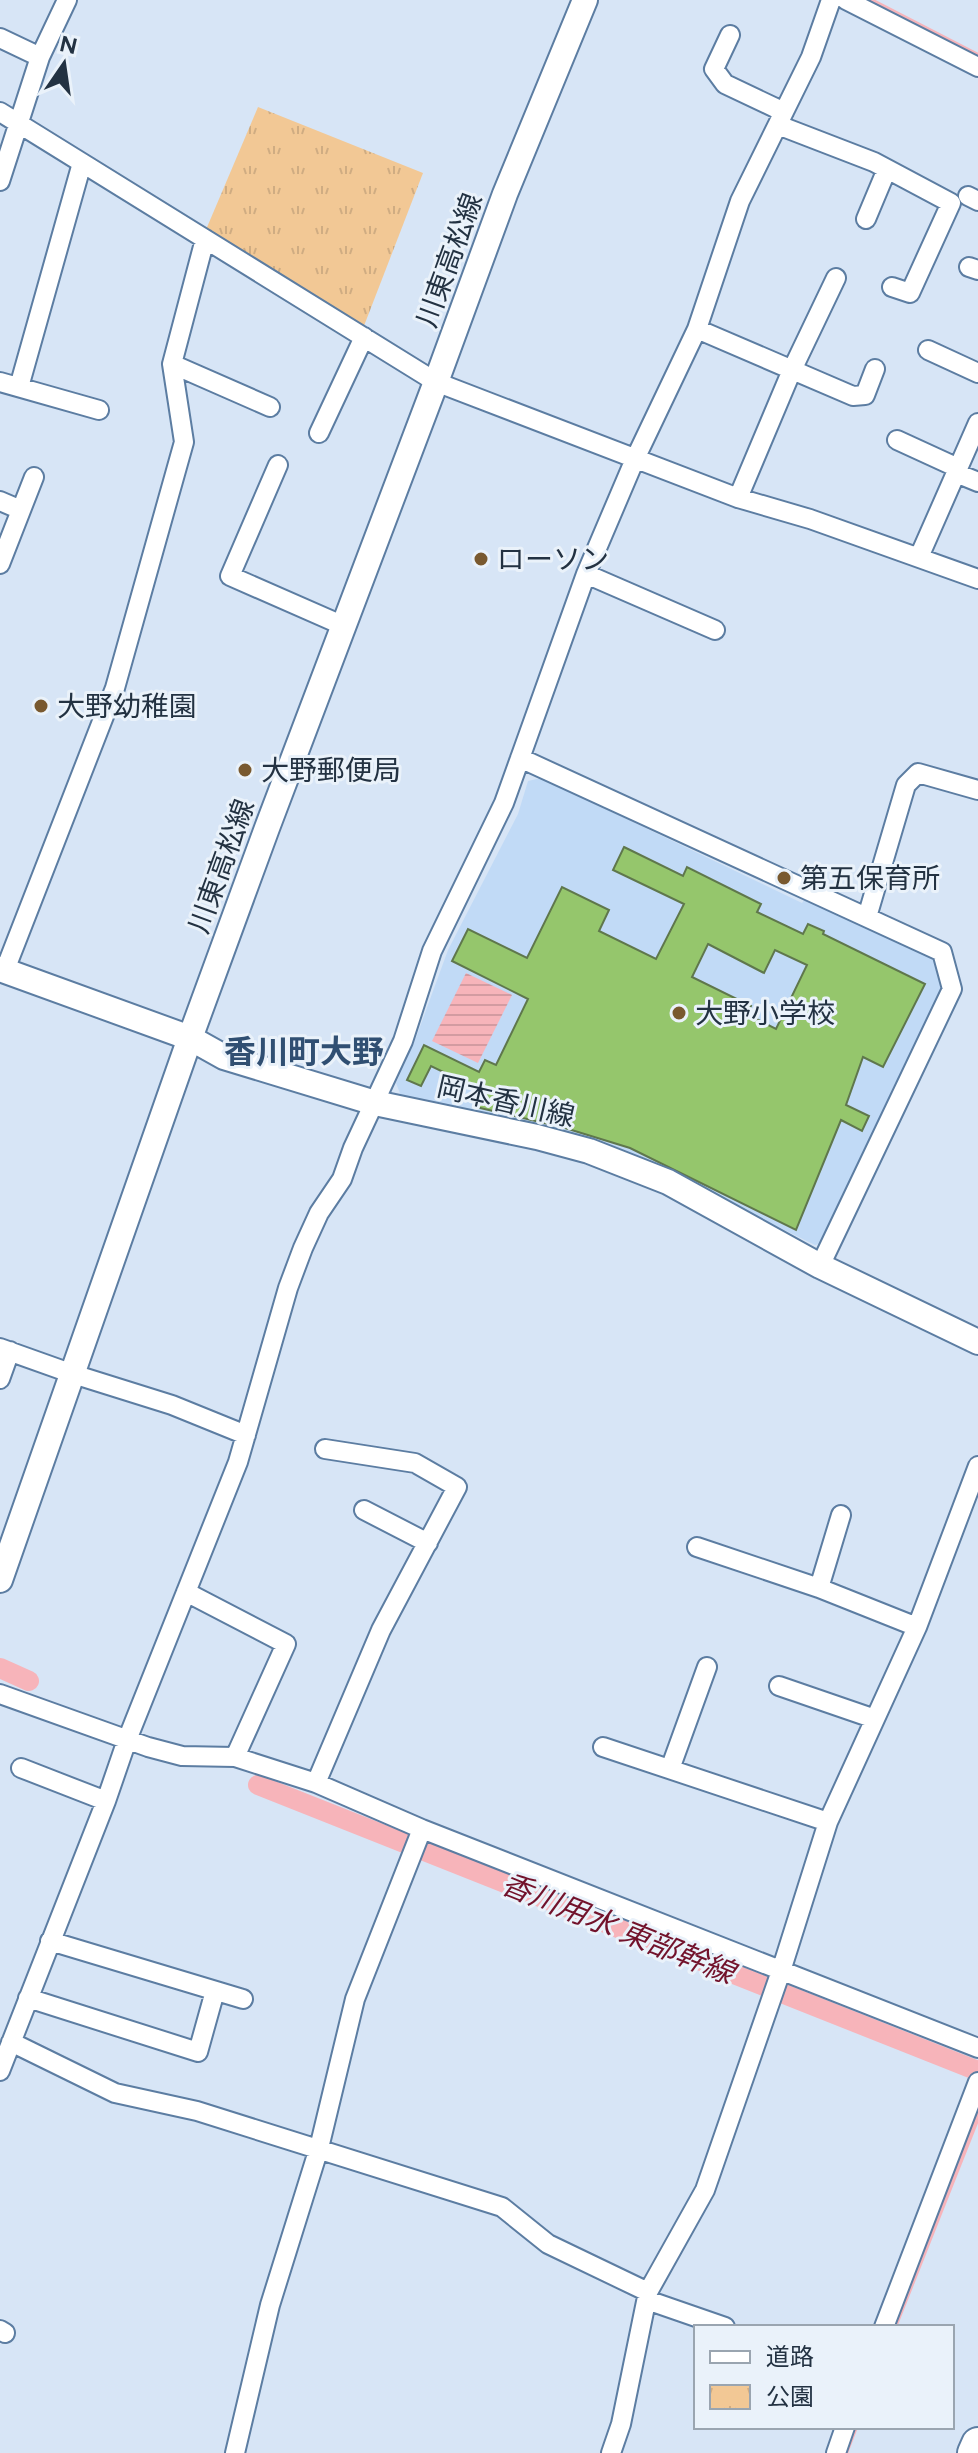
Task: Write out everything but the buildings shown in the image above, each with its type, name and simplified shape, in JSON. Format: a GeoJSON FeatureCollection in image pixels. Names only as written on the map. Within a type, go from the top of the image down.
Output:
{"type":"FeatureCollection","features":[{"type":"Feature","properties":{"kind":"highway"},"geometry":{"type":"LineString","coordinates":[[974,2453],[978,2444]]}},
{"type":"Feature","properties":{"kind":"main road","name":"川東高松線"},"geometry":{"type":"LineString","coordinates":[[0,1580],[190,1038],[505,194],[585,0]]}},
{"type":"Feature","properties":{"kind":"main road","name":"岡本香川線"},"geometry":{"type":"LineString","coordinates":[[2,970],[190,1038],[224,1057],[375,1103],[589,1151],[668,1182],[820,1266],[978,1342]]}},
{"type":"Feature","properties":{"kind":"street"},"geometry":{"type":"LineString","coordinates":[[0,181],[40,57],[67,0]]}},
{"type":"Feature","properties":{"kind":"street"},"geometry":{"type":"LineString","coordinates":[[0,2071],[238,1462],[288,1288],[303,1248],[319,1213],[342,1179],[353,1148],[403,1041],[432,951],[491,831],[586,574],[635,459],[697,329],[740,201],[811,57],[831,0]]}},
{"type":"Feature","properties":{"kind":"street"},"geometry":{"type":"LineString","coordinates":[[846,0],[978,67]]}},
{"type":"Feature","properties":{"kind":"street"},"geometry":{"type":"LineString","coordinates":[[730,35],[714,69],[725,84],[830,144],[887,169],[951,203],[910,293],[892,287]]}},
{"type":"Feature","properties":{"kind":"street"},"geometry":{"type":"LineString","coordinates":[[0,38],[40,57]]}},
{"type":"Feature","properties":{"kind":"street"},"geometry":{"type":"LineString","coordinates":[[0,112],[436,382],[738,498],[810,519],[978,579]]}},
{"type":"Feature","properties":{"kind":"street"},"geometry":{"type":"LineString","coordinates":[[19,387],[82,163]]}},
{"type":"Feature","properties":{"kind":"street"},"geometry":{"type":"LineString","coordinates":[[866,219],[887,169]]}},
{"type":"Feature","properties":{"kind":"street"},"geometry":{"type":"LineString","coordinates":[[2,970],[115,688],[180,457],[184,442],[172,364],[205,239]]}},
{"type":"Feature","properties":{"kind":"street"},"geometry":{"type":"LineString","coordinates":[[738,498],[792,370],[836,278]]}},
{"type":"Feature","properties":{"kind":"street"},"geometry":{"type":"LineString","coordinates":[[697,329],[853,396],[865,395],[875,369]]}},
{"type":"Feature","properties":{"kind":"street"},"geometry":{"type":"LineString","coordinates":[[319,433],[364,337]]}},
{"type":"Feature","properties":{"kind":"street"},"geometry":{"type":"LineString","coordinates":[[928,350],[978,373]]}},
{"type":"Feature","properties":{"kind":"street"},"geometry":{"type":"LineString","coordinates":[[172,364],[270,407]]}},
{"type":"Feature","properties":{"kind":"street"},"geometry":{"type":"LineString","coordinates":[[0,382],[99,410]]}},
{"type":"Feature","properties":{"kind":"street"},"geometry":{"type":"LineString","coordinates":[[919,557],[978,423]]}},
{"type":"Feature","properties":{"kind":"street"},"geometry":{"type":"LineString","coordinates":[[897,440],[978,482]]}},
{"type":"Feature","properties":{"kind":"street"},"geometry":{"type":"LineString","coordinates":[[278,465],[230,576],[344,626]]}},
{"type":"Feature","properties":{"kind":"street"},"geometry":{"type":"LineString","coordinates":[[0,564],[34,477]]}},
{"type":"Feature","properties":{"kind":"street"},"geometry":{"type":"LineString","coordinates":[[0,501],[21,510]]}},
{"type":"Feature","properties":{"kind":"street"},"geometry":{"type":"LineString","coordinates":[[586,574],[715,630]]}},
{"type":"Feature","properties":{"kind":"street"},"geometry":{"type":"LineString","coordinates":[[520,758],[942,952],[952,989],[820,1266]]}},
{"type":"Feature","properties":{"kind":"street"},"geometry":{"type":"LineString","coordinates":[[867,917],[906,785],[918,773],[978,790]]}},
{"type":"Feature","properties":{"kind":"street"},"geometry":{"type":"LineString","coordinates":[[0,1379],[5,1349],[172,1405],[246,1435]]}},
{"type":"Feature","properties":{"kind":"street"},"geometry":{"type":"LineString","coordinates":[[316,1783],[381,1630],[457,1487],[415,1463],[325,1449]]}},
{"type":"Feature","properties":{"kind":"street"},"geometry":{"type":"LineString","coordinates":[[611,2453],[621,2424],[648,2296],[705,2190],[781,1971],[828,1822],[917,1627],[978,1466]]}},
{"type":"Feature","properties":{"kind":"street"},"geometry":{"type":"LineString","coordinates":[[364,1510],[428,1543]]}},
{"type":"Feature","properties":{"kind":"street"},"geometry":{"type":"LineString","coordinates":[[819,1588],[841,1515]]}},
{"type":"Feature","properties":{"kind":"street"},"geometry":{"type":"LineString","coordinates":[[697,1547],[819,1588],[917,1627]]}},
{"type":"Feature","properties":{"kind":"street"},"geometry":{"type":"LineString","coordinates":[[186,1592],[286,1644],[235,1757]]}},
{"type":"Feature","properties":{"kind":"street"},"geometry":{"type":"LineString","coordinates":[[670,1769],[707,1667]]}},
{"type":"Feature","properties":{"kind":"street"},"geometry":{"type":"LineString","coordinates":[[779,1686],[875,1719]]}},
{"type":"Feature","properties":{"kind":"street"},"geometry":{"type":"LineString","coordinates":[[0,1694],[127,1740],[182,1756],[235,1757],[316,1783],[422,1829],[978,2048]]}},
{"type":"Feature","properties":{"kind":"street"},"geometry":{"type":"LineString","coordinates":[[603,1747],[828,1822]]}},
{"type":"Feature","properties":{"kind":"street"},"geometry":{"type":"LineString","coordinates":[[21,1768],[106,1801]]}},
{"type":"Feature","properties":{"kind":"street"},"geometry":{"type":"LineString","coordinates":[[235,2453],[270,2305],[319,2148],[355,1999],[422,1829]]}},
{"type":"Feature","properties":{"kind":"street"},"geometry":{"type":"LineString","coordinates":[[50,1941],[243,1999]]}},
{"type":"Feature","properties":{"kind":"street"},"geometry":{"type":"LineString","coordinates":[[28,1998],[198,2052],[215,1991]]}},
{"type":"Feature","properties":{"kind":"street"},"geometry":{"type":"LineString","coordinates":[[11,2042],[115,2093],[197,2111],[502,2207],[548,2244],[648,2296],[720,2325]]}},
{"type":"Feature","properties":{"kind":"street"},"geometry":{"type":"LineString","coordinates":[[885,2325],[978,2082]]}},
{"type":"Feature","properties":{"kind":"street"},"geometry":{"type":"LineString","coordinates":[[836,2453],[844,2429]]}},
{"type":"Feature","properties":{"kind":"shaded area","name":"大野小学校"},"geometry":{"type":"Polygon","coordinates":[[[541,778],[802,903],[807,896],[936,956],[944,990],[892,1090],[823,1243],[815,1245],[627,1153],[567,1134],[401,1096],[396,1083],[448,950],[518,814],[528,781],[541,778]]]}},
{"type":"Feature","properties":{"kind":"shaded area"},"geometry":{"type":"Polygon","coordinates":[[[466,973],[512,995],[478,1063],[432,1041],[466,973]]]}},
{"type":"Feature","properties":{"kind":"green space"},"geometry":{"type":"Polygon","coordinates":[[[258,107],[423,173],[362,331],[205,232],[258,107]]]}},
{"type":"Feature","properties":{"kind":"waterway"},"geometry":{"type":"LineString","coordinates":[[869,0],[978,56]]}},
{"type":"Feature","properties":{"kind":"waterway","name":"香川用水 東部幹線"},"geometry":{"type":"LineString","coordinates":[[0,1668],[29,1681]]}},
{"type":"Feature","properties":{"kind":"waterway","name":"香川用水 東部幹線"},"geometry":{"type":"LineString","coordinates":[[258,1785],[978,2071]]}},
{"type":"Feature","properties":{"kind":"waterway"},"geometry":{"type":"LineString","coordinates":[[895,2325],[978,2115]]}},
{"type":"Feature","properties":{"kind":"waterway"},"geometry":{"type":"LineString","coordinates":[[845,2453],[854,2429]]}},
{"type":"Feature","properties":{"kind":"place","name":"ローソン"},"geometry":{"type":"Point","coordinates":[481,559]}},
{"type":"Feature","properties":{"kind":"place","name":"大野幼稚園"},"geometry":{"type":"Point","coordinates":[41,706]}},
{"type":"Feature","properties":{"kind":"place","name":"大野郵便局"},"geometry":{"type":"Point","coordinates":[245,770]}},
{"type":"Feature","properties":{"kind":"place","name":"第五保育所"},"geometry":{"type":"Point","coordinates":[784,878]}},
{"type":"Feature","properties":{"kind":"place","name":"大野小学校"},"geometry":{"type":"Point","coordinates":[679,1013]}},
{"type":"Feature","properties":{"kind":"district","name":"香川町大野"},"geometry":{"type":"Point","coordinates":[304,1052]}}]}
